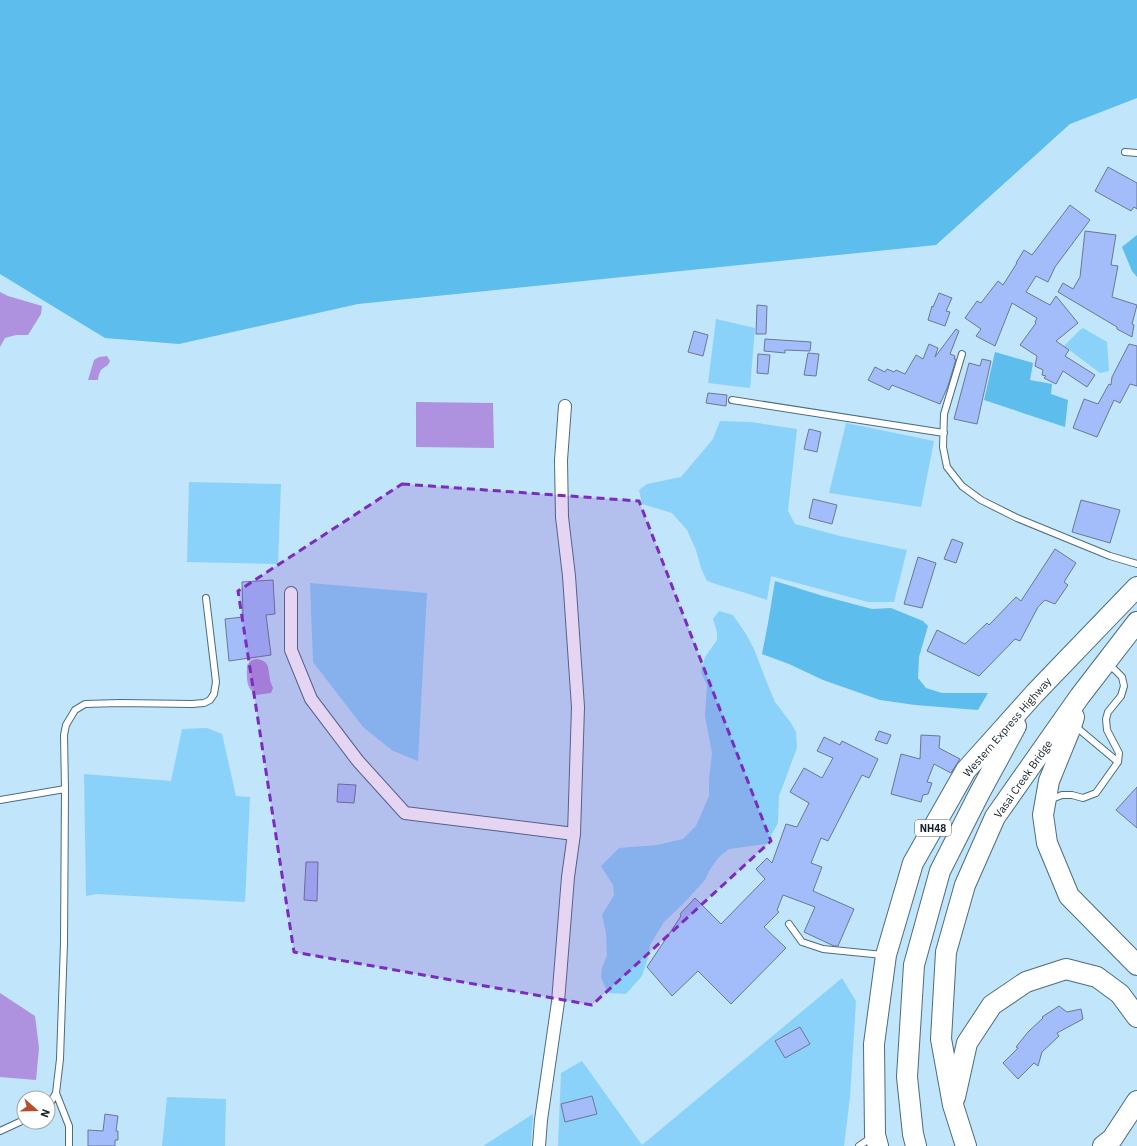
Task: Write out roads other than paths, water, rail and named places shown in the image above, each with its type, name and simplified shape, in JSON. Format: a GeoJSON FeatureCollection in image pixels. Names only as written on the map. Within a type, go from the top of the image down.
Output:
{"type":"FeatureCollection","features":[{"type":"Feature","properties":{"kind":"highway","name":"Western Express Highway"},"geometry":{"type":"LineString","coordinates":[[870,1142],[874,1044],[886,955],[913,864],[966,770],[1035,693],[1137,587]]}},
{"type":"Feature","properties":{"kind":"highway"},"geometry":{"type":"LineString","coordinates":[[1137,622],[1080,696],[1072,723],[1049,781],[1043,815],[1046,843],[1069,896],[1137,964]]}},
{"type":"Feature","properties":{"kind":"highway"},"geometry":{"type":"LineString","coordinates":[[916,1146],[913,1134],[907,1077],[914,965],[940,870],[979,794],[1035,693]]}},
{"type":"Feature","properties":{"kind":"highway","name":"Vasai Creek Bridge"},"geometry":{"type":"LineString","coordinates":[[966,1146],[953,1105],[941,1039],[946,952],[965,885],[996,817],[1080,696]]}},
{"type":"Feature","properties":{"kind":"highway"},"geometry":{"type":"LineString","coordinates":[[953,1105],[967,1043],[992,1005],[1026,982],[1066,969],[1097,977],[1120,994],[1137,1018]]}},
{"type":"Feature","properties":{"kind":"highway"},"geometry":{"type":"LineString","coordinates":[[1103,1146],[1112,1139],[1137,1101]]}},
{"type":"Feature","properties":{"kind":"street"},"geometry":{"type":"LineString","coordinates":[[539,1146],[541,1120],[558,1002],[568,877],[574,834],[578,707],[562,517],[561,460],[565,406]]}},
{"type":"Feature","properties":{"kind":"street"},"geometry":{"type":"LineString","coordinates":[[291,593],[292,650],[311,699],[358,761],[405,813],[574,834]]}},
{"type":"Feature","properties":{"kind":"lane"},"geometry":{"type":"LineString","coordinates":[[1125,152],[1137,153]]}},
{"type":"Feature","properties":{"kind":"lane"},"geometry":{"type":"LineString","coordinates":[[962,354],[944,414],[943,447],[947,467],[962,486],[981,500],[1017,518],[1110,556],[1137,564]]}},
{"type":"Feature","properties":{"kind":"lane"},"geometry":{"type":"LineString","coordinates":[[732,400],[944,433]]}},
{"type":"Feature","properties":{"kind":"lane"},"geometry":{"type":"LineString","coordinates":[[69,1146],[69,1126],[56,1093],[60,1060],[64,943],[64,735],[66,725],[75,710],[85,704],[192,704],[204,703],[210,700],[214,694],[216,682],[206,598]]}},
{"type":"Feature","properties":{"kind":"lane"},"geometry":{"type":"LineString","coordinates":[[1046,801],[1062,795],[1072,795],[1083,798],[1096,793],[1118,762],[1119,753],[1107,730],[1106,720],[1108,712],[1121,696],[1124,686],[1122,677],[1107,662]]}},
{"type":"Feature","properties":{"kind":"lane"},"geometry":{"type":"LineString","coordinates":[[1072,723],[1118,762]]}},
{"type":"Feature","properties":{"kind":"lane"},"geometry":{"type":"LineString","coordinates":[[0,800],[65,789]]}},
{"type":"Feature","properties":{"kind":"lane"},"geometry":{"type":"LineString","coordinates":[[789,924],[802,942],[823,949],[886,955]]}},
{"type":"Feature","properties":{"kind":"lane"},"geometry":{"type":"LineString","coordinates":[[0,1131],[16,1124]]}}]}
